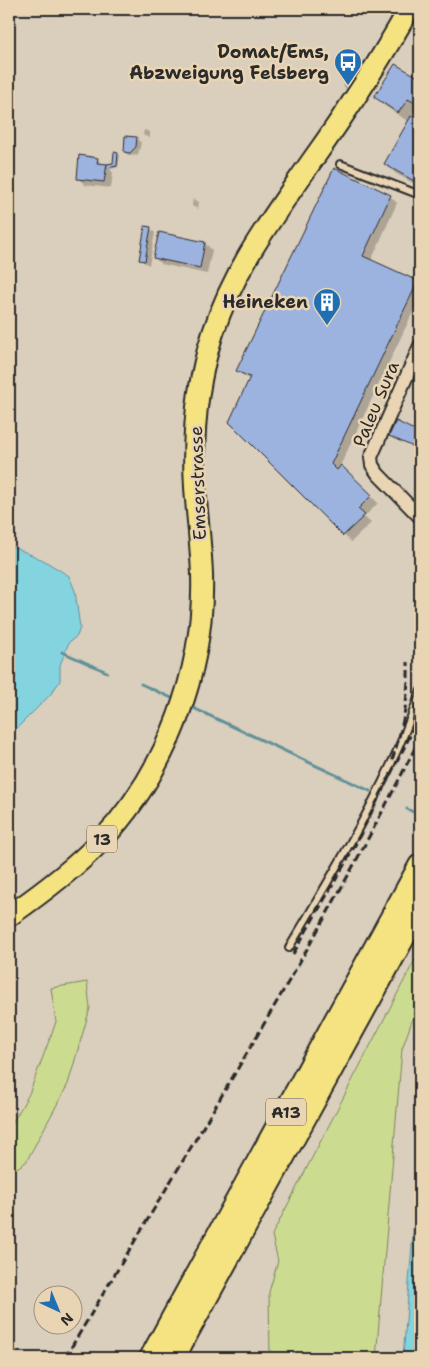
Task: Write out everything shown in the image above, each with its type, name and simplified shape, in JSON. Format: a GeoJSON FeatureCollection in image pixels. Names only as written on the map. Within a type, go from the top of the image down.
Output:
{"type":"FeatureCollection","features":[{"type":"Feature","properties":{"kind":"highway","name":"A13"},"geometry":{"type":"LineString","coordinates":[[151,1358],[420,866]]}},
{"type":"Feature","properties":{"kind":"highway","name":"A13"},"geometry":{"type":"LineString","coordinates":[[173,1358],[420,907]]}},
{"type":"Feature","properties":{"kind":"main road","name":"Emserstrasse"},"geometry":{"type":"LineString","coordinates":[[9,916],[68,872],[103,838],[136,797],[168,738],[190,674],[200,622],[202,579],[195,486],[195,425],[204,369],[214,331],[232,285],[257,238],[313,159],[393,37],[408,9]]}},
{"type":"Feature","properties":{"kind":"street","name":"Paleu Sura"},"geometry":{"type":"LineString","coordinates":[[420,346],[371,457],[372,466],[378,474],[420,517]]}},
{"type":"Feature","properties":{"kind":"lane"},"geometry":{"type":"LineString","coordinates":[[340,164],[420,195]]}},
{"type":"Feature","properties":{"kind":"lane"},"geometry":{"type":"LineString","coordinates":[[289,948],[372,800],[413,712],[420,692]]}},
{"type":"Feature","properties":{"kind":"green space"},"geometry":{"type":"Polygon","coordinates":[[[420,950],[420,998],[402,1049],[376,1358],[270,1358],[269,1292],[278,1261],[272,1235],[420,950]]]}},
{"type":"Feature","properties":{"kind":"green space"},"geometry":{"type":"Polygon","coordinates":[[[87,982],[90,1008],[68,1084],[26,1162],[9,1173],[9,1129],[29,1094],[56,1022],[51,988],[87,982]]]}},
{"type":"Feature","properties":{"kind":"water"},"geometry":{"type":"Polygon","coordinates":[[[9,545],[43,560],[69,576],[75,591],[80,628],[77,636],[69,642],[60,665],[60,681],[50,695],[9,736],[9,545]]]}},
{"type":"Feature","properties":{"kind":"water"},"geometry":{"type":"Polygon","coordinates":[[[420,1175],[420,1358],[403,1358],[415,1207],[420,1175]]]}},
{"type":"Feature","properties":{"kind":"building"},"geometry":{"type":"Polygon","coordinates":[[[395,64],[420,78],[420,106],[408,99],[398,113],[374,97],[395,64]]]}},
{"type":"Feature","properties":{"kind":"building"},"geometry":{"type":"Polygon","coordinates":[[[411,116],[420,121],[420,171],[414,181],[384,164],[411,116]]]}},
{"type":"Feature","properties":{"kind":"building"},"geometry":{"type":"Polygon","coordinates":[[[125,136],[137,137],[136,147],[130,153],[124,152],[125,136]]]}},
{"type":"Feature","properties":{"kind":"building"},"geometry":{"type":"Polygon","coordinates":[[[114,152],[118,153],[117,166],[106,168],[107,164],[113,163],[114,152]]]}},
{"type":"Feature","properties":{"kind":"building"},"geometry":{"type":"Polygon","coordinates":[[[79,155],[98,158],[97,163],[107,164],[104,182],[77,179],[79,155]]]}},
{"type":"Feature","properties":{"kind":"building","name":"Heineken"},"geometry":{"type":"Polygon","coordinates":[[[334,168],[391,195],[363,256],[418,281],[331,464],[337,470],[341,465],[372,495],[358,509],[365,515],[343,536],[229,422],[250,377],[236,371],[334,168]]]}},
{"type":"Feature","properties":{"kind":"building"},"geometry":{"type":"Polygon","coordinates":[[[145,226],[151,227],[145,261],[139,260],[145,226]]]}},
{"type":"Feature","properties":{"kind":"building"},"geometry":{"type":"Polygon","coordinates":[[[159,232],[205,242],[200,268],[153,258],[159,232]]]}},
{"type":"Feature","properties":{"kind":"building"},"geometry":{"type":"Polygon","coordinates":[[[396,421],[420,433],[420,450],[389,436],[396,421]]]}},
{"type":"Feature","properties":{"kind":"waterway"},"geometry":{"type":"LineString","coordinates":[[62,652],[107,672]]}},
{"type":"Feature","properties":{"kind":"waterway"},"geometry":{"type":"LineString","coordinates":[[141,684],[176,700]]}},
{"type":"Feature","properties":{"kind":"waterway"},"geometry":{"type":"LineString","coordinates":[[189,706],[370,791]]}},
{"type":"Feature","properties":{"kind":"waterway"},"geometry":{"type":"LineString","coordinates":[[407,809],[420,815]]}},
{"type":"Feature","properties":{"kind":"railway"},"geometry":{"type":"LineString","coordinates":[[392,760],[404,712],[408,662]]}},
{"type":"Feature","properties":{"kind":"railway"},"geometry":{"type":"LineString","coordinates":[[413,723],[420,682]]}},
{"type":"Feature","properties":{"kind":"railway"},"geometry":{"type":"LineString","coordinates":[[293,954],[351,853],[420,716]]}},
{"type":"Feature","properties":{"kind":"railway"},"geometry":{"type":"LineString","coordinates":[[65,1358],[293,974],[337,896],[420,738]]}},
{"type":"Feature","properties":{"kind":"place","name":"Domat/Ems, Abzweigung Felsberg"},"geometry":{"type":"Point","coordinates":[348,86]}},
{"type":"Feature","properties":{"kind":"place","name":"Heineken"},"geometry":{"type":"Point","coordinates":[327,326]}}]}
